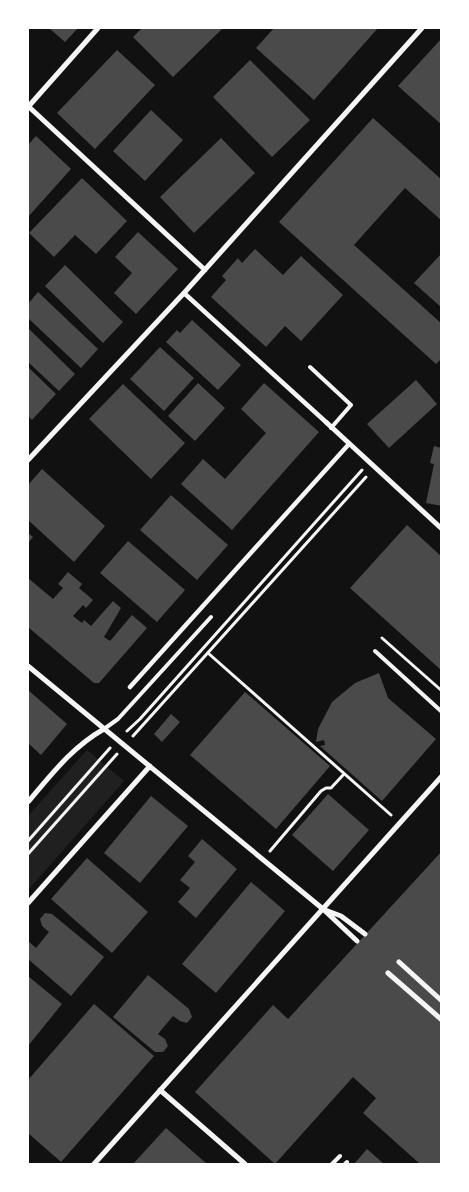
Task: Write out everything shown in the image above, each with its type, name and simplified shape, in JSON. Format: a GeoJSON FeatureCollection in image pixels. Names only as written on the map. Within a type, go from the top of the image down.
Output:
{"type":"FeatureCollection","features":[{"type":"Feature","properties":{"kind":"street"},"geometry":{"type":"LineString","coordinates":[[98,28],[28,106],[205,270]]}},
{"type":"Feature","properties":{"kind":"street"},"geometry":{"type":"LineString","coordinates":[[28,460],[205,270],[422,28]]}},
{"type":"Feature","properties":{"kind":"street"},"geometry":{"type":"LineString","coordinates":[[184,293],[442,529]]}},
{"type":"Feature","properties":{"kind":"street"},"geometry":{"type":"LineString","coordinates":[[130,687],[349,444]]}},
{"type":"Feature","properties":{"kind":"street"},"geometry":{"type":"LineString","coordinates":[[28,666],[263,859],[358,941]]}},
{"type":"Feature","properties":{"kind":"street"},"geometry":{"type":"LineString","coordinates":[[28,802],[71,752],[104,729]]}},
{"type":"Feature","properties":{"kind":"street"},"geometry":{"type":"LineString","coordinates":[[28,903],[150,766]]}},
{"type":"Feature","properties":{"kind":"street"},"geometry":{"type":"LineString","coordinates":[[94,1164],[442,776]]}},
{"type":"Feature","properties":{"kind":"street"},"geometry":{"type":"LineString","coordinates":[[323,909],[341,916],[366,934]]}},
{"type":"Feature","properties":{"kind":"street"},"geometry":{"type":"LineString","coordinates":[[398,962],[442,1001]]}},
{"type":"Feature","properties":{"kind":"street"},"geometry":{"type":"LineString","coordinates":[[388,973],[442,1020]]}},
{"type":"Feature","properties":{"kind":"street"},"geometry":{"type":"LineString","coordinates":[[160,1090],[245,1164]]}},
{"type":"Feature","properties":{"kind":"lane"},"geometry":{"type":"LineString","coordinates":[[310,367],[351,405],[329,425]]}},
{"type":"Feature","properties":{"kind":"lane"},"geometry":{"type":"LineString","coordinates":[[104,729],[118,719],[211,617]]}},
{"type":"Feature","properties":{"kind":"lane"},"geometry":{"type":"LineString","coordinates":[[375,651],[442,712]]}},
{"type":"Feature","properties":{"kind":"lane"},"geometry":{"type":"LineString","coordinates":[[332,1164],[340,1156]]}},
{"type":"Feature","properties":{"kind":"path"},"geometry":{"type":"LineString","coordinates":[[28,854],[374,467]]}},
{"type":"Feature","properties":{"kind":"path"},"geometry":{"type":"LineString","coordinates":[[382,638],[442,691]]}},
{"type":"Feature","properties":{"kind":"path"},"geometry":{"type":"LineString","coordinates":[[208,653],[391,815]]}},
{"type":"Feature","properties":{"kind":"path"},"geometry":{"type":"LineString","coordinates":[[263,859],[321,792],[326,788],[330,788],[344,774]]}},
{"type":"Feature","properties":{"kind":"shaded area"},"geometry":{"type":"Polygon","coordinates":[[[87,750],[124,781],[28,890],[28,816],[87,750]]]}},
{"type":"Feature","properties":{"kind":"building"},"geometry":{"type":"Polygon","coordinates":[[[49,28],[78,28],[65,42],[49,28]]]}},
{"type":"Feature","properties":{"kind":"building"},"geometry":{"type":"Polygon","coordinates":[[[142,28],[223,28],[173,77],[133,37],[142,28]]]}},
{"type":"Feature","properties":{"kind":"building"},"geometry":{"type":"Polygon","coordinates":[[[274,28],[378,28],[314,100],[256,48],[274,28]]]}},
{"type":"Feature","properties":{"kind":"building"},"geometry":{"type":"Polygon","coordinates":[[[442,38],[442,125],[398,86],[442,38]]]}},
{"type":"Feature","properties":{"kind":"building"},"geometry":{"type":"Polygon","coordinates":[[[117,50],[155,85],[95,149],[57,113],[117,50]]]}},
{"type":"Feature","properties":{"kind":"building"},"geometry":{"type":"Polygon","coordinates":[[[250,60],[310,120],[272,157],[213,97],[250,60]]]}},
{"type":"Feature","properties":{"kind":"building"},"geometry":{"type":"Polygon","coordinates":[[[151,110],[183,140],[145,181],[113,151],[151,110]]]}},
{"type":"Feature","properties":{"kind":"building"},"geometry":{"type":"Polygon","coordinates":[[[373,118],[442,180],[442,221],[405,188],[354,245],[442,324],[442,358],[436,364],[279,222],[373,118]]]}},
{"type":"Feature","properties":{"kind":"building"},"geometry":{"type":"Polygon","coordinates":[[[36,136],[71,169],[28,217],[28,145],[36,136]]]}},
{"type":"Feature","properties":{"kind":"building"},"geometry":{"type":"Polygon","coordinates":[[[221,138],[255,173],[194,233],[160,197],[221,138]]]}},
{"type":"Feature","properties":{"kind":"building"},"geometry":{"type":"Polygon","coordinates":[[[82,178],[127,221],[96,254],[75,235],[54,257],[29,233],[82,178]]]}},
{"type":"Feature","properties":{"kind":"building"},"geometry":{"type":"Polygon","coordinates":[[[138,232],[178,269],[136,314],[114,293],[132,273],[115,257],[138,232]]]}},
{"type":"Feature","properties":{"kind":"building"},"geometry":{"type":"Polygon","coordinates":[[[255,249],[283,275],[301,256],[343,295],[301,341],[285,326],[266,347],[211,297],[226,280],[222,276],[238,258],[242,263],[255,249]]]}},
{"type":"Feature","properties":{"kind":"building"},"geometry":{"type":"Polygon","coordinates":[[[442,253],[442,308],[414,283],[442,253]]]}},
{"type":"Feature","properties":{"kind":"building"},"geometry":{"type":"Polygon","coordinates":[[[65,265],[123,322],[103,343],[45,286],[65,265]]]}},
{"type":"Feature","properties":{"kind":"building"},"geometry":{"type":"Polygon","coordinates":[[[38,292],[98,349],[81,368],[28,318],[28,304],[38,292]]]}},
{"type":"Feature","properties":{"kind":"building"},"geometry":{"type":"Polygon","coordinates":[[[192,320],[241,365],[218,390],[166,342],[177,330],[180,333],[192,320]]]}},
{"type":"Feature","properties":{"kind":"building"},"geometry":{"type":"Polygon","coordinates":[[[28,328],[75,374],[59,391],[28,362],[28,328]]]}},
{"type":"Feature","properties":{"kind":"building"},"geometry":{"type":"Polygon","coordinates":[[[160,347],[194,378],[164,411],[130,379],[160,347]]]}},
{"type":"Feature","properties":{"kind":"building"},"geometry":{"type":"Polygon","coordinates":[[[28,367],[56,394],[32,420],[28,416],[28,367]]]}},
{"type":"Feature","properties":{"kind":"building"},"geometry":{"type":"Polygon","coordinates":[[[416,380],[437,404],[389,448],[367,424],[416,380]]]}},
{"type":"Feature","properties":{"kind":"building"},"geometry":{"type":"Polygon","coordinates":[[[198,383],[225,408],[195,441],[168,416],[198,383]]]}},
{"type":"Feature","properties":{"kind":"building"},"geometry":{"type":"Polygon","coordinates":[[[264,383],[319,432],[232,530],[181,484],[203,459],[225,479],[266,433],[241,409],[264,383]]]}},
{"type":"Feature","properties":{"kind":"building"},"geometry":{"type":"Polygon","coordinates":[[[123,384],[185,443],[151,479],[89,419],[123,384]]]}},
{"type":"Feature","properties":{"kind":"building"},"geometry":{"type":"Polygon","coordinates":[[[434,446],[442,448],[442,506],[426,503],[434,464],[430,463],[434,446]]]}},
{"type":"Feature","properties":{"kind":"building"},"geometry":{"type":"Polygon","coordinates":[[[42,469],[105,526],[74,562],[28,520],[28,485],[42,469]]]}},
{"type":"Feature","properties":{"kind":"building"},"geometry":{"type":"Polygon","coordinates":[[[171,495],[228,545],[197,580],[140,530],[171,495]]]}},
{"type":"Feature","properties":{"kind":"building"},"geometry":{"type":"Polygon","coordinates":[[[407,525],[442,557],[442,671],[350,588],[407,525]]]}},
{"type":"Feature","properties":{"kind":"building"},"geometry":{"type":"Polygon","coordinates":[[[28,533],[33,537],[28,543],[28,533]]]}},
{"type":"Feature","properties":{"kind":"building"},"geometry":{"type":"Polygon","coordinates":[[[128,541],[185,590],[157,622],[100,573],[128,541]]]}},
{"type":"Feature","properties":{"kind":"building"},"geometry":{"type":"Polygon","coordinates":[[[68,572],[82,584],[79,588],[93,600],[86,608],[83,605],[73,616],[82,623],[84,620],[91,626],[113,601],[121,608],[104,637],[110,641],[132,615],[147,628],[99,683],[94,683],[28,627],[28,578],[53,599],[63,588],[58,584],[68,572]]]}},
{"type":"Feature","properties":{"kind":"building"},"geometry":{"type":"Polygon","coordinates":[[[379,673],[388,698],[436,739],[382,801],[320,746],[325,745],[324,740],[316,742],[318,729],[332,702],[355,683],[379,673]]]}},
{"type":"Feature","properties":{"kind":"building"},"geometry":{"type":"Polygon","coordinates":[[[28,690],[67,724],[41,755],[28,743],[28,690]]]}},
{"type":"Feature","properties":{"kind":"building"},"geometry":{"type":"Polygon","coordinates":[[[245,692],[330,766],[276,829],[190,755],[245,692]]]}},
{"type":"Feature","properties":{"kind":"building"},"geometry":{"type":"Polygon","coordinates":[[[171,714],[180,722],[162,742],[154,734],[171,714]]]}},
{"type":"Feature","properties":{"kind":"building"},"geometry":{"type":"Polygon","coordinates":[[[328,794],[369,830],[333,871],[292,835],[328,794]]]}},
{"type":"Feature","properties":{"kind":"building"},"geometry":{"type":"Polygon","coordinates":[[[151,796],[188,826],[140,883],[104,853],[151,796]]]}},
{"type":"Feature","properties":{"kind":"building"},"geometry":{"type":"Polygon","coordinates":[[[202,839],[237,869],[196,918],[178,902],[190,888],[180,880],[195,862],[188,856],[202,839]]]}},
{"type":"Feature","properties":{"kind":"building"},"geometry":{"type":"Polygon","coordinates":[[[442,851],[442,1164],[420,1164],[363,1113],[376,1098],[353,1077],[275,1164],[195,1092],[273,1005],[288,1019],[442,851]]]}},
{"type":"Feature","properties":{"kind":"building"},"geometry":{"type":"Polygon","coordinates":[[[87,858],[148,912],[112,953],[51,899],[87,858]]]}},
{"type":"Feature","properties":{"kind":"building"},"geometry":{"type":"Polygon","coordinates":[[[251,882],[285,911],[216,993],[182,964],[251,882]]]}},
{"type":"Feature","properties":{"kind":"building"},"geometry":{"type":"Polygon","coordinates":[[[45,913],[52,914],[104,957],[71,996],[28,959],[28,941],[36,948],[49,932],[42,926],[40,919],[45,913]]]}},
{"type":"Feature","properties":{"kind":"building"},"geometry":{"type":"Polygon","coordinates":[[[148,975],[189,1009],[192,1017],[187,1023],[173,1016],[158,1034],[165,1039],[168,1046],[163,1052],[155,1052],[113,1017],[148,975]]]}},
{"type":"Feature","properties":{"kind":"building"},"geometry":{"type":"Polygon","coordinates":[[[28,976],[62,1004],[28,1046],[28,976]]]}},
{"type":"Feature","properties":{"kind":"building"},"geometry":{"type":"Polygon","coordinates":[[[94,1004],[154,1056],[61,1162],[28,1133],[28,1080],[94,1004]]]}},
{"type":"Feature","properties":{"kind":"building"},"geometry":{"type":"Polygon","coordinates":[[[166,1128],[207,1164],[133,1164],[166,1128]]]}},
{"type":"Feature","properties":{"kind":"building"},"geometry":{"type":"Polygon","coordinates":[[[367,1149],[384,1164],[354,1164],[367,1149]]]}}]}
